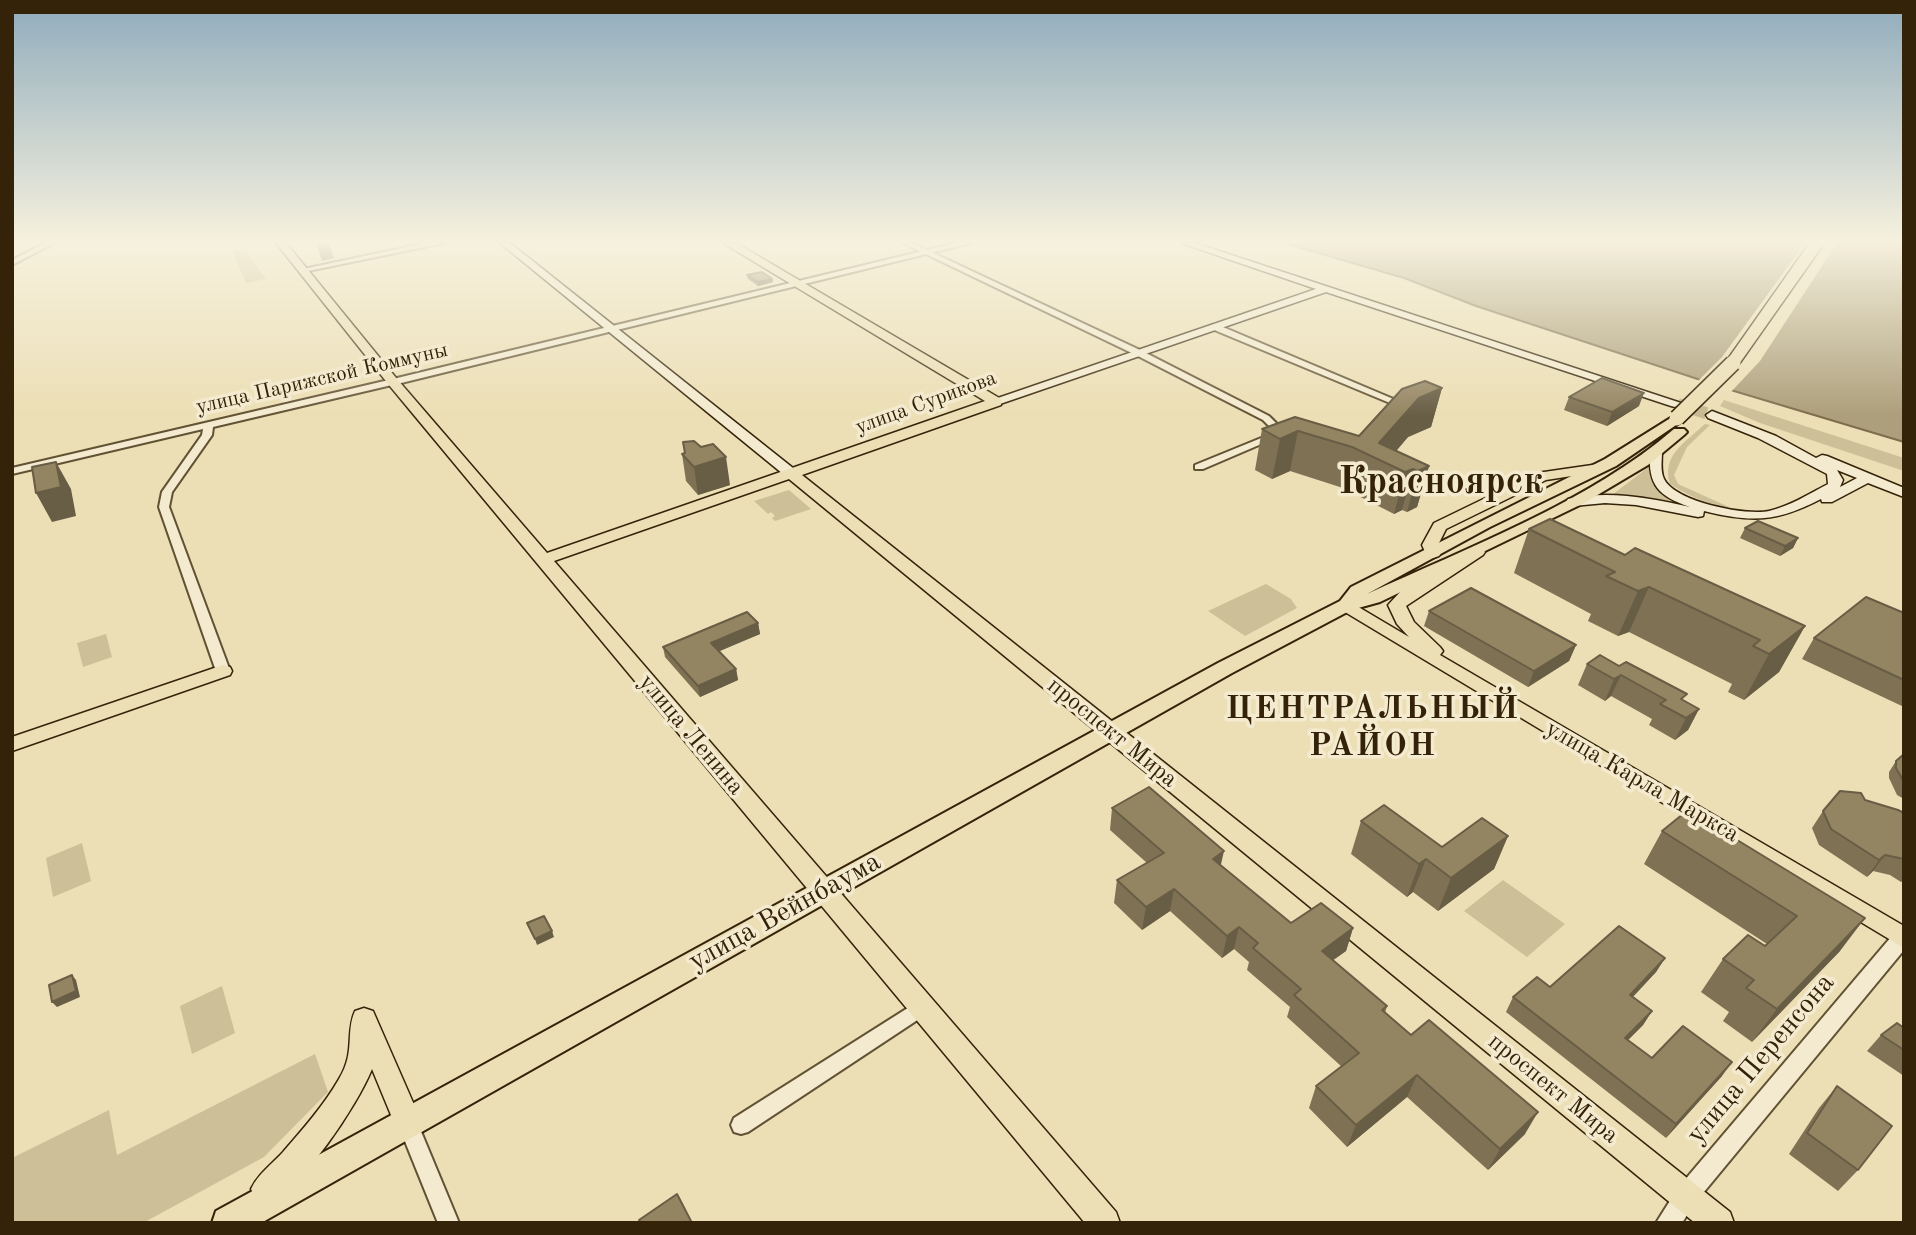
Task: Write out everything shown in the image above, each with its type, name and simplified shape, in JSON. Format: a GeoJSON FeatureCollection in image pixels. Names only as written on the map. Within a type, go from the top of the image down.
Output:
{"type":"FeatureCollection","features":[{"type":"Feature","properties":{"kind":"highway"},"geometry":{"type":"LineString","coordinates":[[1681,414],[1732,364],[1777,301]]}},
{"type":"Feature","properties":{"kind":"highway"},"geometry":{"type":"LineString","coordinates":[[1681,414],[1744,363],[1786,301]]}},
{"type":"Feature","properties":{"kind":"highway","name":"улица Вейнбаума"},"geometry":{"type":"LineString","coordinates":[[228,1223],[822,890],[1344,606],[1373,598],[1481,549],[1573,502],[1656,452],[1681,414]]}},
{"type":"Feature","properties":{"kind":"highway","name":"улица Вейнбаума"},"geometry":{"type":"LineString","coordinates":[[1344,606],[1358,591],[1644,444],[1681,414]]}},
{"type":"Feature","properties":{"kind":"main road","name":"улица Ленина"},"geometry":{"type":"LineString","coordinates":[[327,301],[543,561],[1105,1223]]}},
{"type":"Feature","properties":{"kind":"main road","name":"проспект Мира"},"geometry":{"type":"LineString","coordinates":[[576,301],[1719,1223]]}},
{"type":"Feature","properties":{"kind":"main road"},"geometry":{"type":"LineString","coordinates":[[826,301],[996,402]]}},
{"type":"Feature","properties":{"kind":"main road","name":"улица Сурикова"},"geometry":{"type":"LineString","coordinates":[[543,561],[1291,301]]}},
{"type":"Feature","properties":{"kind":"main road"},"geometry":{"type":"LineString","coordinates":[[1358,301],[1681,414]]}},
{"type":"Feature","properties":{"kind":"main road"},"geometry":{"type":"LineString","coordinates":[[1712,415],[1904,494]]}},
{"type":"Feature","properties":{"kind":"main road"},"geometry":{"type":"LineString","coordinates":[[1656,452],[1658,480],[1663,487],[1690,502],[1729,514],[1774,514],[1833,486],[1836,480],[1832,472],[1762,435]]}},
{"type":"Feature","properties":{"kind":"main road"},"geometry":{"type":"LineString","coordinates":[[1433,553],[1430,545],[1440,526],[1542,476],[1599,468]]}},
{"type":"Feature","properties":{"kind":"main road"},"geometry":{"type":"LineString","coordinates":[[1573,502],[1609,498],[1636,499],[1737,520],[1774,521],[1794,515],[1868,478]]}},
{"type":"Feature","properties":{"kind":"main road"},"geometry":{"type":"LineString","coordinates":[[1460,675],[1406,624],[1397,605],[1407,595],[1481,549]]}},
{"type":"Feature","properties":{"kind":"main road","name":"улица Карла Маркса"},"geometry":{"type":"LineString","coordinates":[[1344,606],[1903,937]]}},
{"type":"Feature","properties":{"kind":"main road"},"geometry":{"type":"LineString","coordinates":[[12,744],[223,671]]}},
{"type":"Feature","properties":{"kind":"main road"},"geometry":{"type":"LineString","coordinates":[[228,1223],[284,1174],[351,1085],[363,1057],[365,1019],[408,1123]]}},
{"type":"Feature","properties":{"kind":"street","name":"улица Парижской Коммуны"},"geometry":{"type":"LineString","coordinates":[[12,471],[393,383],[729,301]]}},
{"type":"Feature","properties":{"kind":"street"},"geometry":{"type":"LineString","coordinates":[[1027,301],[1139,353],[1266,418],[1277,429],[1275,436],[1199,467]]}},
{"type":"Feature","properties":{"kind":"street"},"geometry":{"type":"LineString","coordinates":[[1214,327],[1420,413]]}},
{"type":"Feature","properties":{"kind":"street"},"geometry":{"type":"LineString","coordinates":[[208,426],[207,435],[167,492],[163,507],[223,671]]}},
{"type":"Feature","properties":{"kind":"street","name":"улица Перенсона"},"geometry":{"type":"LineString","coordinates":[[1668,1223],[1686,1196],[1903,937]]}},
{"type":"Feature","properties":{"kind":"street"},"geometry":{"type":"LineString","coordinates":[[741,1125],[922,1007]]}},
{"type":"Feature","properties":{"kind":"street"},"geometry":{"type":"LineString","coordinates":[[408,1123],[449,1223]]}},
{"type":"Feature","properties":{"kind":"shaded area"},"geometry":{"type":"Polygon","coordinates":[[[1462,301],[1904,301],[1904,442],[1734,391],[1462,301]]]}},
{"type":"Feature","properties":{"kind":"shaded area"},"geometry":{"type":"Polygon","coordinates":[[[1724,400],[1904,458],[1904,471],[1760,423],[1720,406],[1724,400]]]}},
{"type":"Feature","properties":{"kind":"shaded area"},"geometry":{"type":"Polygon","coordinates":[[[1705,424],[1710,425],[1687,447],[1674,475],[1678,484],[1738,511],[1703,501],[1670,484],[1668,474],[1672,457],[1683,443],[1705,424]]]}},
{"type":"Feature","properties":{"kind":"shaded area"},"geometry":{"type":"Polygon","coordinates":[[[1650,466],[1652,476],[1696,507],[1612,495],[1650,466]]]}},
{"type":"Feature","properties":{"kind":"shaded area"},"geometry":{"type":"Polygon","coordinates":[[[789,490],[811,509],[775,521],[771,512],[768,514],[754,501],[789,490]]]}},
{"type":"Feature","properties":{"kind":"shaded area"},"geometry":{"type":"Polygon","coordinates":[[[1266,584],[1291,599],[1297,608],[1245,636],[1208,611],[1266,584]]]}},
{"type":"Feature","properties":{"kind":"shaded area"},"geometry":{"type":"Polygon","coordinates":[[[106,634],[112,657],[83,667],[77,643],[106,634]]]}},
{"type":"Feature","properties":{"kind":"shaded area"},"geometry":{"type":"Polygon","coordinates":[[[82,843],[91,881],[53,897],[46,858],[82,843]]]}},
{"type":"Feature","properties":{"kind":"shaded area"},"geometry":{"type":"Polygon","coordinates":[[[1503,880],[1565,924],[1527,957],[1464,911],[1503,880]]]}},
{"type":"Feature","properties":{"kind":"shaded area"},"geometry":{"type":"Polygon","coordinates":[[[222,986],[235,1033],[192,1054],[180,1006],[222,986]]]}},
{"type":"Feature","properties":{"kind":"shaded area"},"geometry":{"type":"Polygon","coordinates":[[[315,1054],[328,1092],[264,1157],[143,1223],[12,1223],[12,1158],[109,1110],[117,1155],[315,1054]]]}},
{"type":"Feature","properties":{"kind":"pier"},"geometry":{"type":"Polygon","coordinates":[[[1763,301],[1799,301],[1760,361],[1730,393],[1697,382],[1722,357],[1763,301]]]}},
{"type":"Feature","properties":{"kind":"building"},"geometry":{"type":"Polygon","coordinates":[[[1602,378],[1644,393],[1612,412],[1569,397],[1602,378]]]}},
{"type":"Feature","properties":{"kind":"building"},"geometry":{"type":"Polygon","coordinates":[[[1425,381],[1442,388],[1419,398],[1379,443],[1429,466],[1418,471],[1413,469],[1405,472],[1352,447],[1298,431],[1280,439],[1262,429],[1295,417],[1359,436],[1402,389],[1425,381]]]}},
{"type":"Feature","properties":{"kind":"building"},"geometry":{"type":"Polygon","coordinates":[[[694,441],[701,447],[713,444],[726,457],[694,467],[682,454],[685,453],[683,442],[694,441]]]}},
{"type":"Feature","properties":{"kind":"building"},"geometry":{"type":"Polygon","coordinates":[[[56,462],[61,487],[36,493],[32,467],[56,462]]]}},
{"type":"Feature","properties":{"kind":"building"},"geometry":{"type":"Polygon","coordinates":[[[1550,519],[1625,555],[1635,548],[1805,626],[1769,654],[1753,646],[1760,640],[1649,587],[1638,591],[1606,576],[1615,572],[1529,529],[1550,519]]]}},
{"type":"Feature","properties":{"kind":"building"},"geometry":{"type":"Polygon","coordinates":[[[1758,521],[1798,538],[1785,546],[1745,528],[1758,521]]]}},
{"type":"Feature","properties":{"kind":"building"},"geometry":{"type":"Polygon","coordinates":[[[1471,588],[1576,645],[1534,671],[1429,611],[1471,588]]]}},
{"type":"Feature","properties":{"kind":"building"},"geometry":{"type":"Polygon","coordinates":[[[1866,597],[1904,613],[1904,680],[1814,638],[1866,597]]]}},
{"type":"Feature","properties":{"kind":"building"},"geometry":{"type":"Polygon","coordinates":[[[747,612],[758,623],[711,643],[736,669],[698,686],[663,647],[747,612]]]}},
{"type":"Feature","properties":{"kind":"building"},"geometry":{"type":"Polygon","coordinates":[[[1600,655],[1619,666],[1626,662],[1687,694],[1681,699],[1699,709],[1686,718],[1660,704],[1666,700],[1621,675],[1614,679],[1587,664],[1600,655]]]}},
{"type":"Feature","properties":{"kind":"building"},"geometry":{"type":"Polygon","coordinates":[[[1904,754],[1904,782],[1896,768],[1896,761],[1904,754]]]}},
{"type":"Feature","properties":{"kind":"building"},"geometry":{"type":"Polygon","coordinates":[[[1149,787],[1224,851],[1213,859],[1291,923],[1321,903],[1353,928],[1322,951],[1387,1006],[1382,1010],[1411,1035],[1429,1020],[1538,1112],[1500,1149],[1417,1075],[1356,1125],[1316,1086],[1359,1053],[1294,995],[1301,989],[1253,948],[1258,943],[1239,927],[1227,936],[1174,889],[1146,907],[1117,880],[1164,853],[1112,808],[1149,787]]]}},
{"type":"Feature","properties":{"kind":"building"},"geometry":{"type":"Polygon","coordinates":[[[1840,791],[1861,793],[1865,800],[1904,813],[1904,859],[1885,855],[1879,860],[1831,829],[1823,811],[1840,791]]]}},
{"type":"Feature","properties":{"kind":"building"},"geometry":{"type":"Polygon","coordinates":[[[1384,805],[1442,847],[1482,818],[1508,836],[1451,878],[1426,859],[1419,864],[1361,821],[1384,805]]]}},
{"type":"Feature","properties":{"kind":"building"},"geometry":{"type":"Polygon","coordinates":[[[1688,810],[1865,918],[1777,1009],[1746,988],[1754,980],[1723,959],[1748,935],[1765,946],[1797,916],[1662,831],[1688,810]]]}},
{"type":"Feature","properties":{"kind":"building"},"geometry":{"type":"Polygon","coordinates":[[[544,916],[552,931],[535,939],[527,923],[544,916]]]}},
{"type":"Feature","properties":{"kind":"building"},"geometry":{"type":"Polygon","coordinates":[[[1619,926],[1665,958],[1630,995],[1652,1011],[1625,1038],[1652,1058],[1683,1026],[1732,1062],[1676,1124],[1513,997],[1537,977],[1550,987],[1619,926]]]}},
{"type":"Feature","properties":{"kind":"building"},"geometry":{"type":"Polygon","coordinates":[[[72,975],[76,991],[52,1002],[49,985],[72,975]]]}},
{"type":"Feature","properties":{"kind":"building"},"geometry":{"type":"Polygon","coordinates":[[[1897,1023],[1904,1028],[1904,1050],[1881,1035],[1897,1023]]]}},
{"type":"Feature","properties":{"kind":"building"},"geometry":{"type":"Polygon","coordinates":[[[1837,1086],[1892,1126],[1858,1170],[1807,1133],[1837,1086]]]}},
{"type":"Feature","properties":{"kind":"building"},"geometry":{"type":"Polygon","coordinates":[[[677,1194],[692,1223],[641,1223],[639,1220],[677,1194]]]}},
{"type":"Feature","properties":{"kind":"tunnel"},"geometry":{"type":"LineString","coordinates":[[1678,404],[1712,415]]}},
{"type":"Feature","properties":{"kind":"district","name":"Красноярск"},"geometry":{"type":"Point","coordinates":[1441,483]}},
{"type":"Feature","properties":{"kind":"district","name":"ЦЕНТРАЛЬНЫЙ РАЙОН"},"geometry":{"type":"Point","coordinates":[1373,728]}}]}
